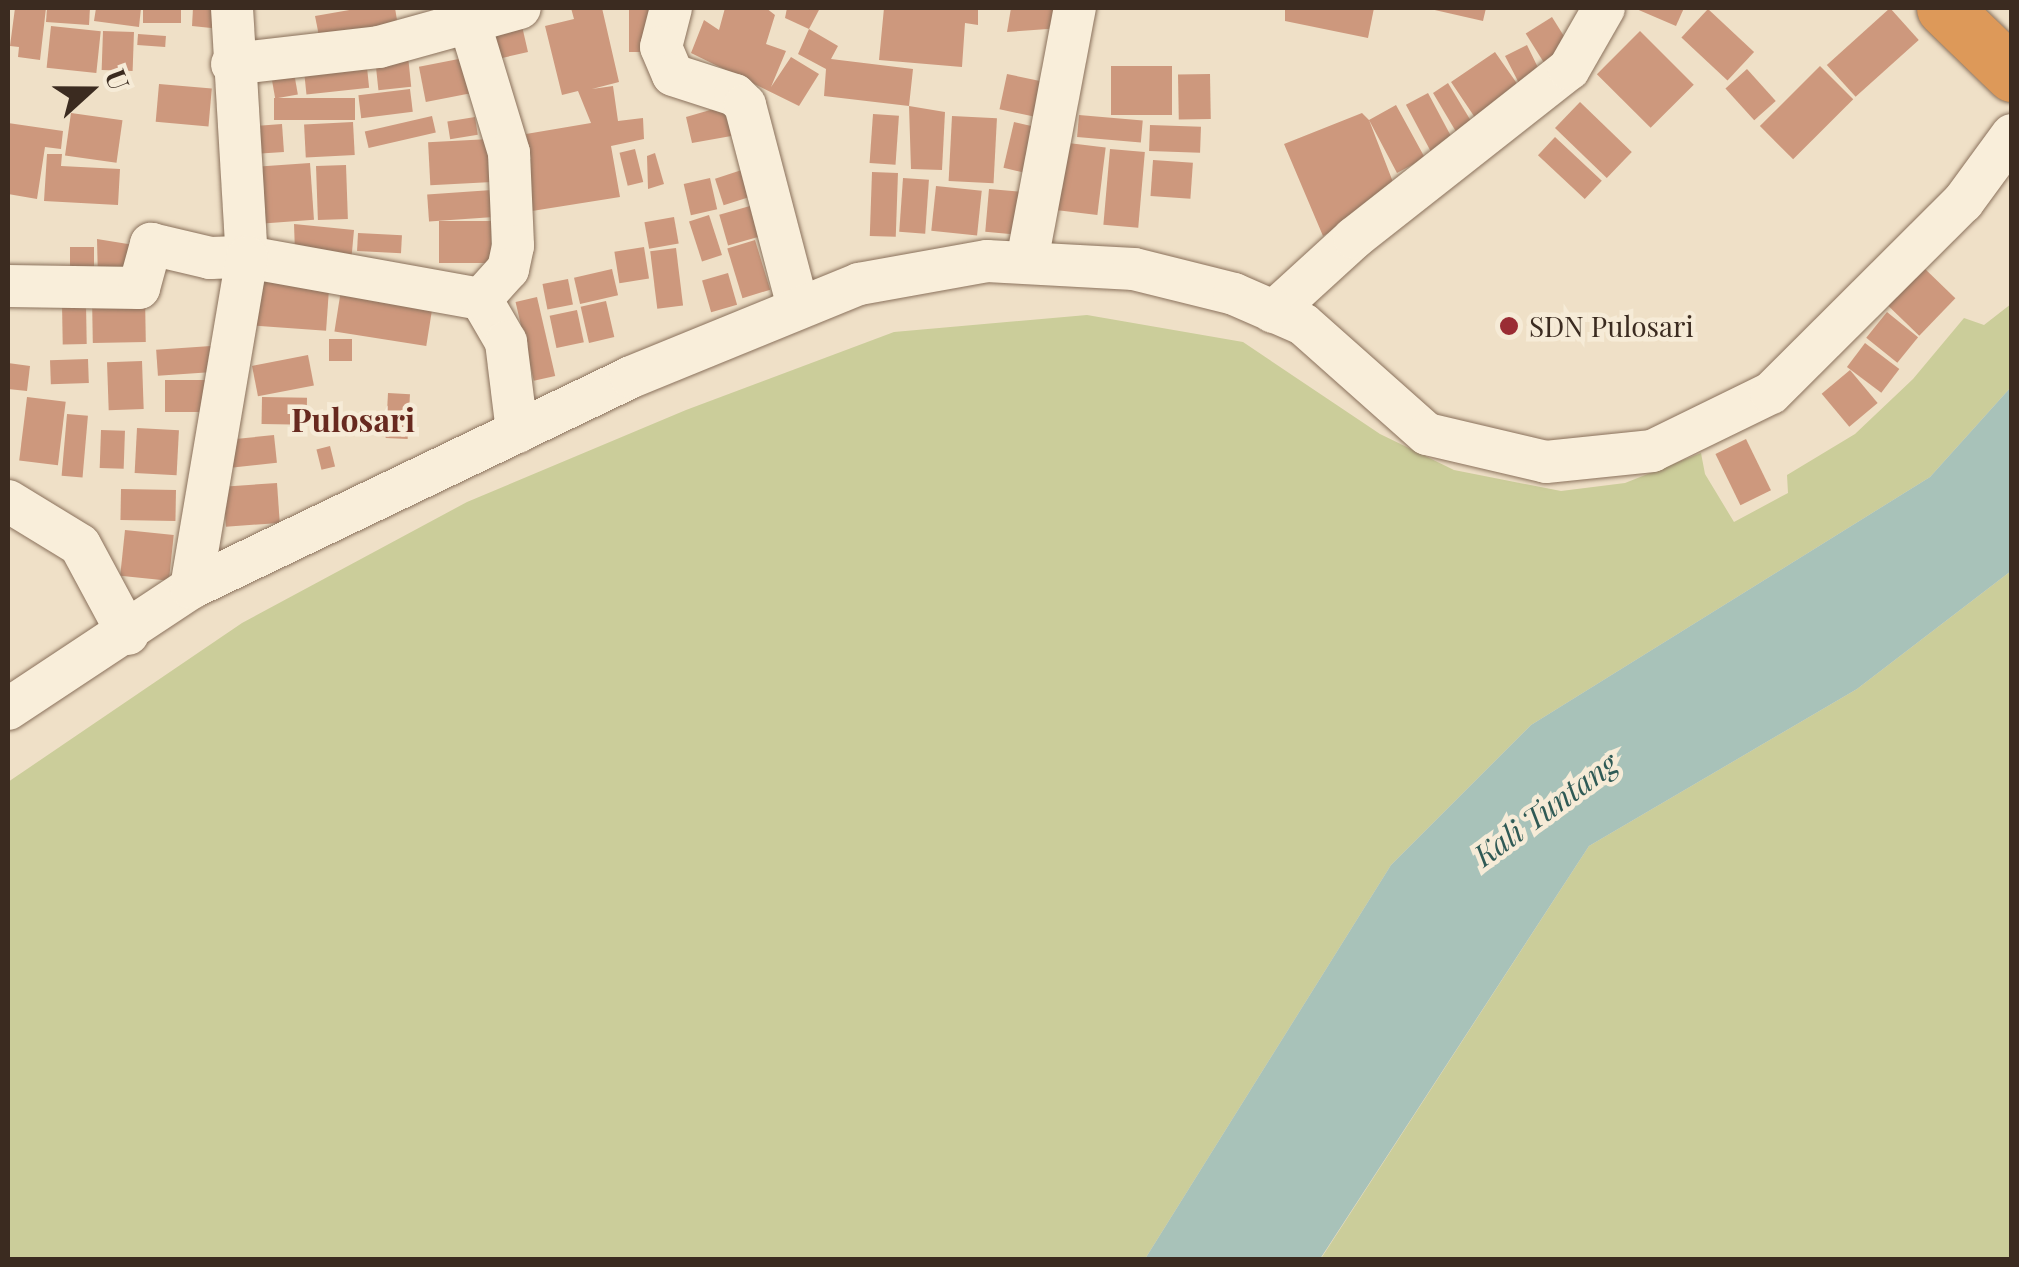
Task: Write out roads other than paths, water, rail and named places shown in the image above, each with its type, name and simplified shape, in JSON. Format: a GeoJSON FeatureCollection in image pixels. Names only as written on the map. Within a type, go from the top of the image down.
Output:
{"type":"FeatureCollection","features":[{"type":"Feature","properties":{"kind":"highway"},"geometry":{"type":"LineString","coordinates":[[1944,8],[2012,74]]}},
{"type":"Feature","properties":{"kind":"street"},"geometry":{"type":"LineString","coordinates":[[191,588],[247,258],[232,64],[232,8]]}},
{"type":"Feature","properties":{"kind":"street"},"geometry":{"type":"LineString","coordinates":[[232,64],[379,47],[520,8]]}},
{"type":"Feature","properties":{"kind":"street"},"geometry":{"type":"LineString","coordinates":[[671,8],[661,47],[673,75],[745,105],[798,307]]}},
{"type":"Feature","properties":{"kind":"street"},"geometry":{"type":"LineString","coordinates":[[1028,261],[1075,8]]}},
{"type":"Feature","properties":{"kind":"street"},"geometry":{"type":"LineString","coordinates":[[1273,312],[1354,238],[1569,70],[1604,8]]}},
{"type":"Feature","properties":{"kind":"street"},"geometry":{"type":"LineString","coordinates":[[469,21],[509,153],[513,246],[508,269],[480,299]]}},
{"type":"Feature","properties":{"kind":"street"},"geometry":{"type":"LineString","coordinates":[[8,709],[128,634],[191,588],[517,432],[798,307],[860,284],[987,261],[1134,269],[1234,294],[1302,324],[1427,434],[1546,462],[1652,451],[1770,394],[1963,202],[2012,135]]}},
{"type":"Feature","properties":{"kind":"street"},"geometry":{"type":"LineString","coordinates":[[8,286],[140,288],[151,244],[210,258],[247,258],[480,299],[506,342],[517,432]]}},
{"type":"Feature","properties":{"kind":"street"},"geometry":{"type":"LineString","coordinates":[[8,501],[80,544],[128,634]]}},
{"type":"Feature","properties":{"kind":"water","name":"Kali Tuntang"},"geometry":{"type":"Polygon","coordinates":[[[2011,387],[2011,571],[1857,689],[1589,846],[1320,1259],[1145,1259],[1391,865],[1531,725],[1930,477],[2011,387]]]}},
{"type":"Feature","properties":{"kind":"place","name":"SDN Pulosari"},"geometry":{"type":"Point","coordinates":[1509,326]}},
{"type":"Feature","properties":{"kind":"district","name":"Pulosari"},"geometry":{"type":"Point","coordinates":[353,419]}}]}
